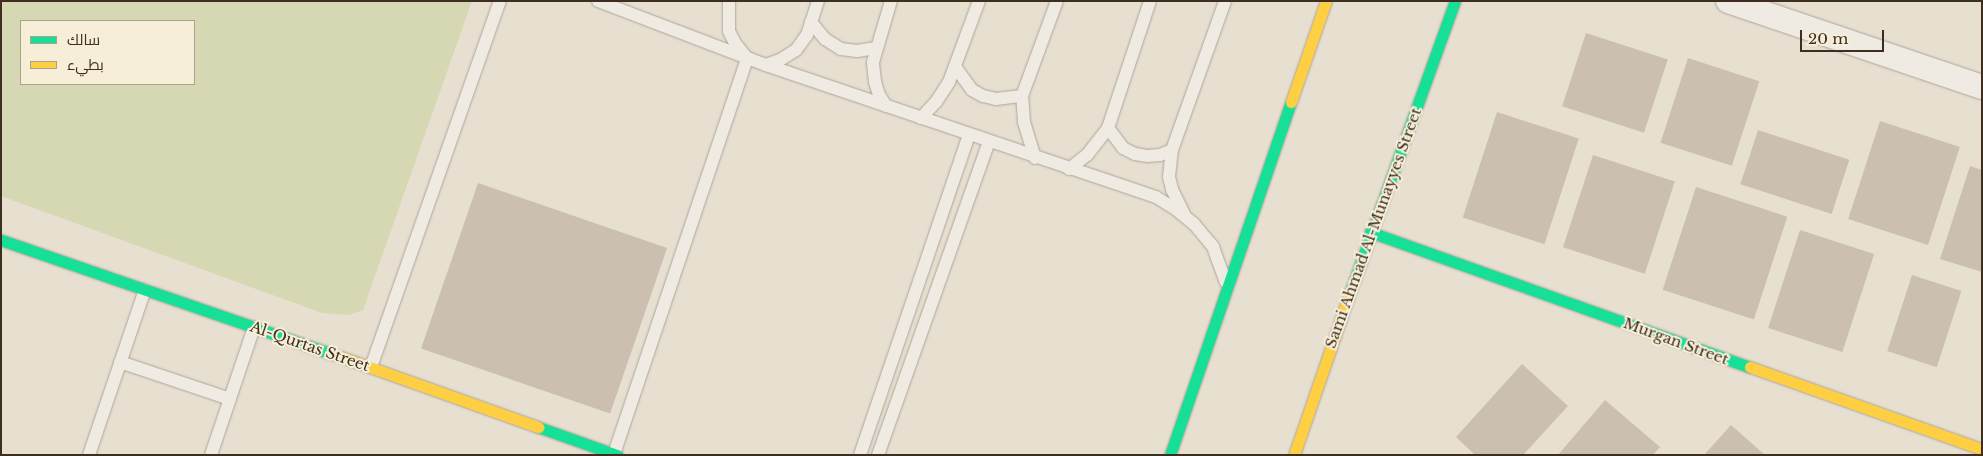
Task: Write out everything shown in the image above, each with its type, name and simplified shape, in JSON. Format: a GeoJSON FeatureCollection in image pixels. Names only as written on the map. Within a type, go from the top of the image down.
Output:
{"type":"FeatureCollection","features":[{"type":"Feature","properties":{"kind":"street"},"geometry":{"type":"LineString","coordinates":[[1170,455],[1326,1]]}},
{"type":"Feature","properties":{"kind":"street","name":"Sami Ahmad Al-Munayyes Street"},"geometry":{"type":"LineString","coordinates":[[1294,455],[1370,232],[1455,1]]}},
{"type":"Feature","properties":{"kind":"street"},"geometry":{"type":"LineString","coordinates":[[1728,1],[1982,87]]}},
{"type":"Feature","properties":{"kind":"street","name":"Murgan Street"},"geometry":{"type":"LineString","coordinates":[[1370,232],[1982,449]]}},
{"type":"Feature","properties":{"kind":"street","name":"Al-Qurtas Street"},"geometry":{"type":"LineString","coordinates":[[1,240],[371,367],[616,454]]}},
{"type":"Feature","properties":{"kind":"lane"},"geometry":{"type":"LineString","coordinates":[[371,367],[500,1]]}},
{"type":"Feature","properties":{"kind":"lane"},"geometry":{"type":"LineString","coordinates":[[598,1],[766,65],[1036,158],[1156,197],[1186,216]]}},
{"type":"Feature","properties":{"kind":"lane"},"geometry":{"type":"LineString","coordinates":[[729,1],[729,31],[735,43],[747,58]]}},
{"type":"Feature","properties":{"kind":"lane"},"geometry":{"type":"LineString","coordinates":[[766,65],[780,60],[796,50],[807,35],[818,1]]}},
{"type":"Feature","properties":{"kind":"lane"},"geometry":{"type":"LineString","coordinates":[[886,106],[879,95],[875,82],[873,62],[891,1]]}},
{"type":"Feature","properties":{"kind":"lane"},"geometry":{"type":"LineString","coordinates":[[921,118],[944,93],[956,68],[979,1]]}},
{"type":"Feature","properties":{"kind":"lane"},"geometry":{"type":"LineString","coordinates":[[1036,158],[1024,122],[1022,96],[1057,1]]}},
{"type":"Feature","properties":{"kind":"lane"},"geometry":{"type":"LineString","coordinates":[[1069,169],[1087,155],[1108,128],[1150,1]]}},
{"type":"Feature","properties":{"kind":"lane"},"geometry":{"type":"LineString","coordinates":[[1225,1],[1172,150],[1169,177],[1172,188],[1186,216],[1213,247],[1228,286]]}},
{"type":"Feature","properties":{"kind":"lane"},"geometry":{"type":"LineString","coordinates":[[811,22],[825,39],[841,49],[857,51],[876,48]]}},
{"type":"Feature","properties":{"kind":"lane"},"geometry":{"type":"LineString","coordinates":[[616,454],[747,58]]}},
{"type":"Feature","properties":{"kind":"lane"},"geometry":{"type":"LineString","coordinates":[[956,68],[972,90],[983,96],[996,100],[1022,96]]}},
{"type":"Feature","properties":{"kind":"lane"},"geometry":{"type":"LineString","coordinates":[[1108,128],[1123,148],[1135,154],[1147,156],[1160,155],[1172,150]]}},
{"type":"Feature","properties":{"kind":"lane"},"geometry":{"type":"LineString","coordinates":[[860,455],[969,135]]}},
{"type":"Feature","properties":{"kind":"lane"},"geometry":{"type":"LineString","coordinates":[[878,455],[988,141]]}},
{"type":"Feature","properties":{"kind":"lane"},"geometry":{"type":"LineString","coordinates":[[89,455],[145,290]]}},
{"type":"Feature","properties":{"kind":"lane"},"geometry":{"type":"LineString","coordinates":[[211,455],[254,327]]}},
{"type":"Feature","properties":{"kind":"lane"},"geometry":{"type":"LineString","coordinates":[[120,362],[230,400]]}},
{"type":"Feature","properties":{"kind":"green space"},"geometry":{"type":"Polygon","coordinates":[[[1,1],[472,1],[363,310],[349,315],[322,313],[1,196],[1,1]]]}},
{"type":"Feature","properties":{"kind":"building"},"geometry":{"type":"Polygon","coordinates":[[[1586,33],[1668,60],[1644,133],[1562,106],[1586,33]]]}},
{"type":"Feature","properties":{"kind":"building"},"geometry":{"type":"Polygon","coordinates":[[[1688,58],[1759,81],[1732,166],[1660,143],[1688,58]]]}},
{"type":"Feature","properties":{"kind":"building"},"geometry":{"type":"Polygon","coordinates":[[[1497,112],[1579,139],[1544,244],[1463,218],[1497,112]]]}},
{"type":"Feature","properties":{"kind":"building"},"geometry":{"type":"Polygon","coordinates":[[[1880,121],[1960,147],[1928,245],[1848,219],[1880,121]]]}},
{"type":"Feature","properties":{"kind":"building"},"geometry":{"type":"Polygon","coordinates":[[[1758,130],[1849,160],[1832,214],[1740,184],[1758,130]]]}},
{"type":"Feature","properties":{"kind":"building"},"geometry":{"type":"Polygon","coordinates":[[[1593,155],[1675,182],[1645,274],[1563,247],[1593,155]]]}},
{"type":"Feature","properties":{"kind":"building"},"geometry":{"type":"Polygon","coordinates":[[[1970,166],[1982,170],[1982,272],[1940,259],[1970,166]]]}},
{"type":"Feature","properties":{"kind":"building"},"geometry":{"type":"Polygon","coordinates":[[[478,183],[667,248],[610,414],[421,348],[478,183]]]}},
{"type":"Feature","properties":{"kind":"building"},"geometry":{"type":"Polygon","coordinates":[[[1696,187],[1787,217],[1754,319],[1663,290],[1696,187]]]}},
{"type":"Feature","properties":{"kind":"building"},"geometry":{"type":"Polygon","coordinates":[[[1800,230],[1874,254],[1842,352],[1768,328],[1800,230]]]}},
{"type":"Feature","properties":{"kind":"building"},"geometry":{"type":"Polygon","coordinates":[[[1912,275],[1961,291],[1937,367],[1887,351],[1912,275]]]}},
{"type":"Feature","properties":{"kind":"building"},"geometry":{"type":"Polygon","coordinates":[[[1522,364],[1568,406],[1523,455],[1475,455],[1456,437],[1522,364]]]}},
{"type":"Feature","properties":{"kind":"building"},"geometry":{"type":"Polygon","coordinates":[[[1605,400],[1660,447],[1653,455],[1558,455],[1605,400]]]}},
{"type":"Feature","properties":{"kind":"building"},"geometry":{"type":"Polygon","coordinates":[[[1731,425],[1765,455],[1704,455],[1731,425]]]}},
{"type":"Feature","properties":{"kind":"traffic: fast"},"geometry":{"type":"LineString","coordinates":[[1348,298],[1455,1]]}},
{"type":"Feature","properties":{"kind":"traffic: fast"},"geometry":{"type":"LineString","coordinates":[[1170,455],[1291,102]]}},
{"type":"Feature","properties":{"kind":"traffic: fast"},"geometry":{"type":"LineString","coordinates":[[1370,232],[1750,367]]}},
{"type":"Feature","properties":{"kind":"traffic: fast"},"geometry":{"type":"LineString","coordinates":[[1,240],[333,354]]}},
{"type":"Feature","properties":{"kind":"traffic: fast"},"geometry":{"type":"LineString","coordinates":[[538,427],[617,455]]}},
{"type":"Feature","properties":{"kind":"traffic: slow"},"geometry":{"type":"LineString","coordinates":[[1291,102],[1326,1]]}},
{"type":"Feature","properties":{"kind":"traffic: slow"},"geometry":{"type":"LineString","coordinates":[[1294,455],[1348,298]]}},
{"type":"Feature","properties":{"kind":"traffic: slow"},"geometry":{"type":"LineString","coordinates":[[333,354],[538,427]]}},
{"type":"Feature","properties":{"kind":"traffic: slow"},"geometry":{"type":"LineString","coordinates":[[1750,367],[1982,449]]}}]}
